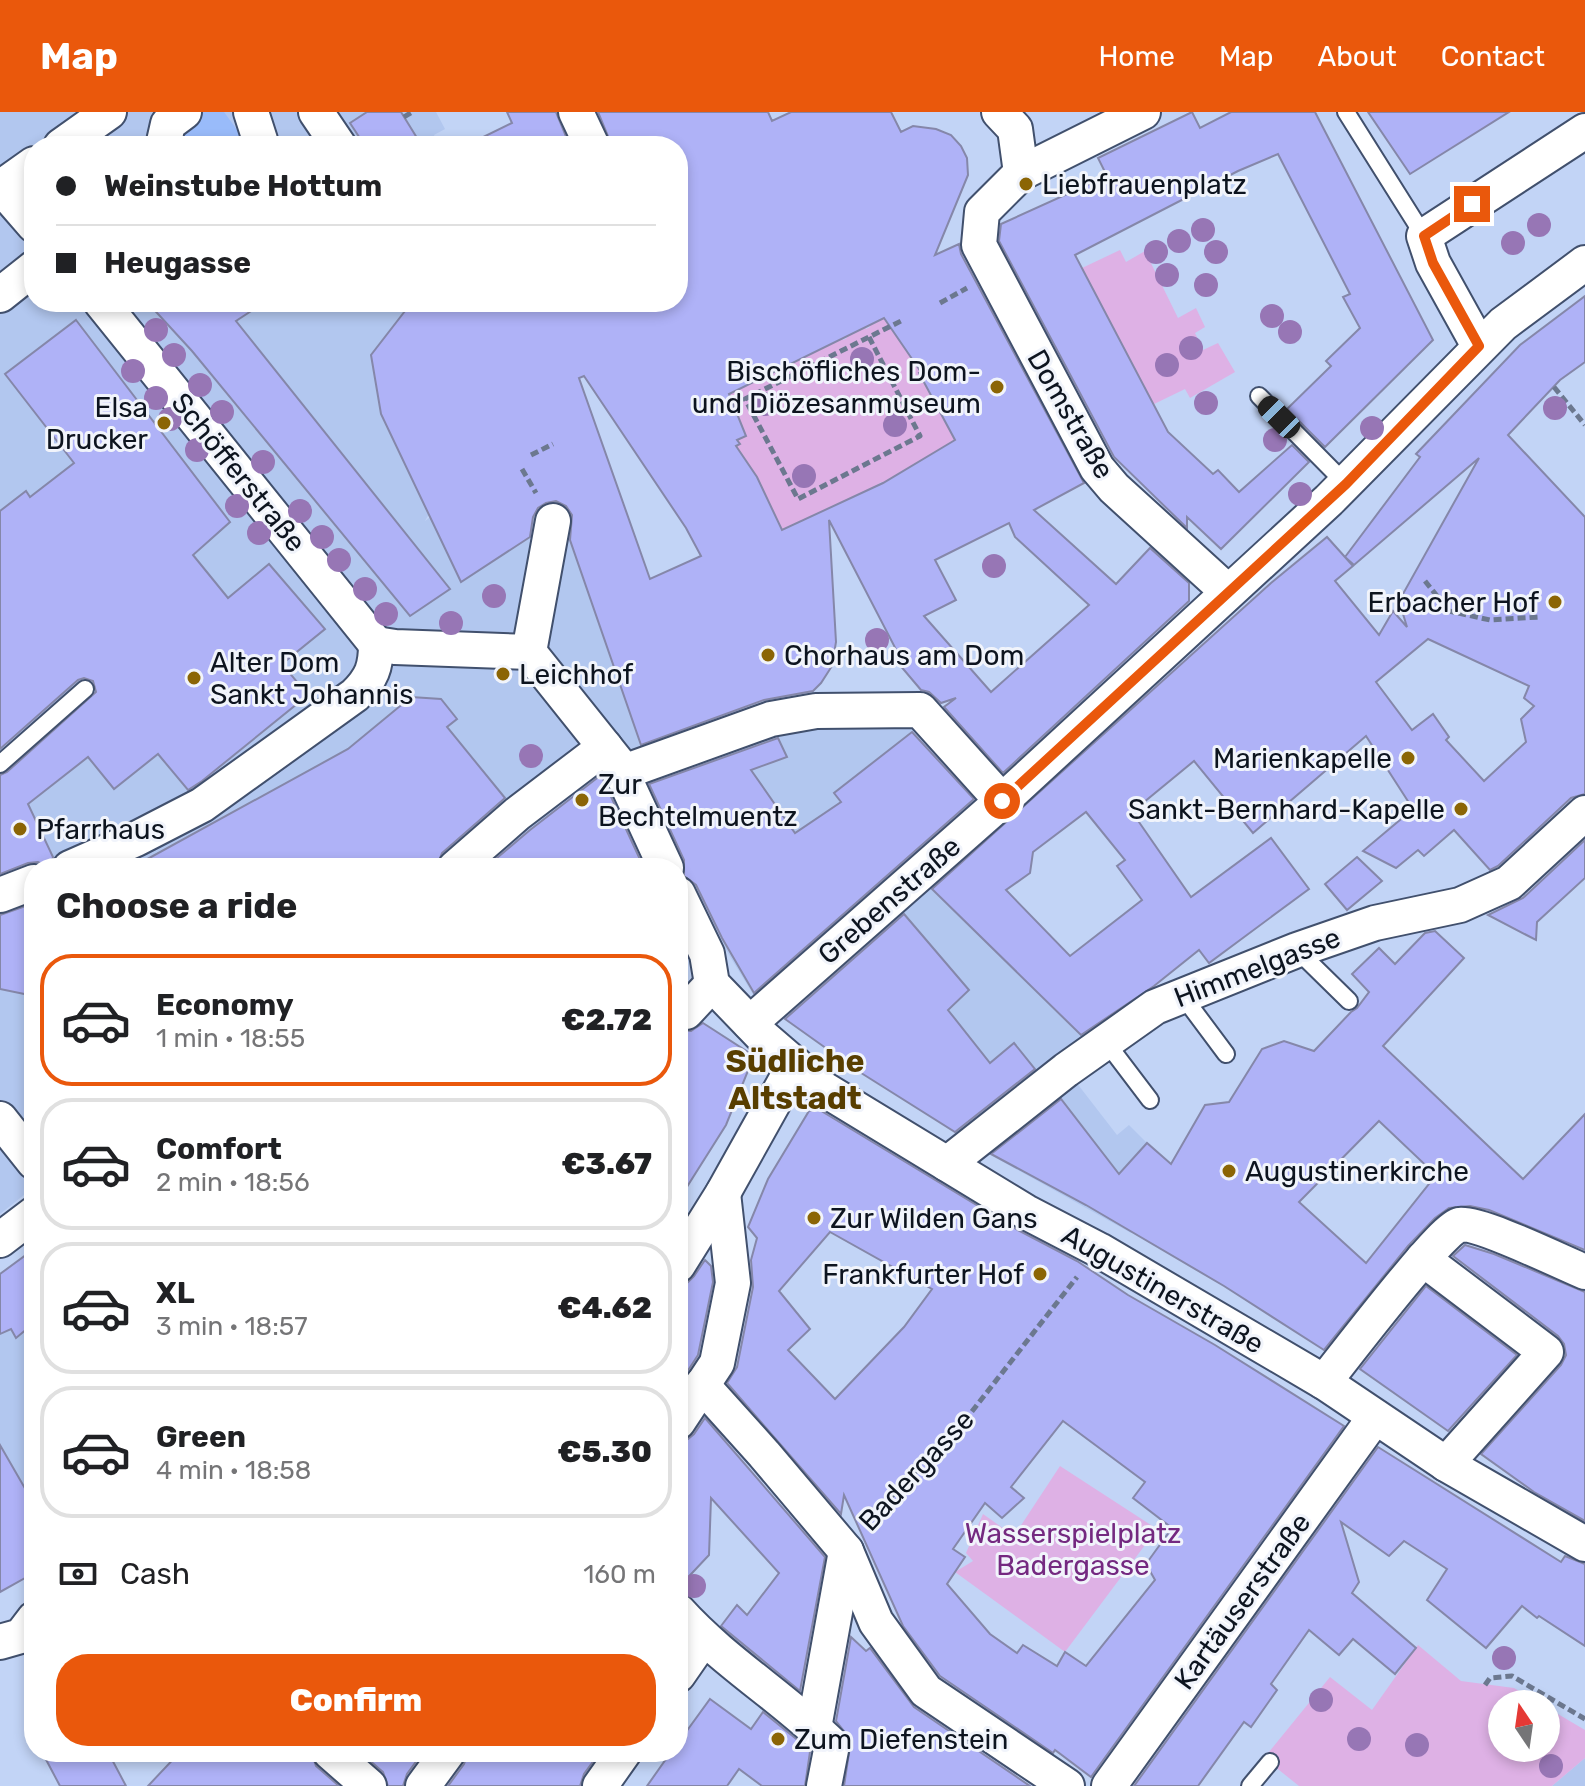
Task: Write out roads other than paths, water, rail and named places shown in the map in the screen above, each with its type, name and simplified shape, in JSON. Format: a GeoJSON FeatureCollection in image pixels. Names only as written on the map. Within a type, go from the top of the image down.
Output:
{"type":"FeatureCollection","features":[{"type":"Feature","properties":{"kind":"street"},"geometry":{"type":"LineString","coordinates":[[75,136],[109,112]]}},
{"type":"Feature","properties":{"kind":"street"},"geometry":{"type":"LineString","coordinates":[[165,136],[168,124],[184,112]]}},
{"type":"Feature","properties":{"kind":"street"},"geometry":{"type":"LineString","coordinates":[[251,112],[259,136]]}},
{"type":"Feature","properties":{"kind":"street"},"geometry":{"type":"LineString","coordinates":[[316,112],[332,136]]}},
{"type":"Feature","properties":{"kind":"street"},"geometry":{"type":"LineString","coordinates":[[576,112],[587,136]]}},
{"type":"Feature","properties":{"kind":"street"},"geometry":{"type":"LineString","coordinates":[[999,112],[1015,129],[1021,173],[1143,112]]}},
{"type":"Feature","properties":{"kind":"street"},"geometry":{"type":"LineString","coordinates":[[1479,346],[1433,263],[1424,236],[1585,131]]}},
{"type":"Feature","properties":{"kind":"street"},"geometry":{"type":"LineString","coordinates":[[24,171],[0,187],[24,214]]}},
{"type":"Feature","properties":{"kind":"street","name":"Domstraße"},"geometry":{"type":"LineString","coordinates":[[1021,173],[982,212],[979,245],[1097,468],[1114,488],[1228,592]]}},
{"type":"Feature","properties":{"kind":"street","name":"Grebenstraße"},"geometry":{"type":"LineString","coordinates":[[750,1023],[1002,801],[1346,484],[1503,324],[1585,263]]}},
{"type":"Feature","properties":{"kind":"street"},"geometry":{"type":"LineString","coordinates":[[0,295],[24,276]]}},
{"type":"Feature","properties":{"kind":"street","name":"Schöfferstraße"},"geometry":{"type":"LineString","coordinates":[[116,312],[376,644]]}},
{"type":"Feature","properties":{"kind":"street"},"geometry":{"type":"LineString","coordinates":[[553,521],[529,652],[615,761],[661,858]]}},
{"type":"Feature","properties":{"kind":"street"},"geometry":{"type":"LineString","coordinates":[[93,858],[202,805],[331,712],[368,682],[375,670],[376,644],[529,652]]}},
{"type":"Feature","properties":{"kind":"street"},"geometry":{"type":"LineString","coordinates":[[466,858],[517,814],[615,761],[771,719],[816,711],[920,710],[1002,801]]}},
{"type":"Feature","properties":{"kind":"street","name":"Himmelgasse"},"geometry":{"type":"LineString","coordinates":[[947,1164],[1066,1070],[1155,1007],[1297,950],[1375,923],[1460,905],[1509,883],[1585,813]]}},
{"type":"Feature","properties":{"kind":"street"},"geometry":{"type":"LineString","coordinates":[[0,895],[24,886]]}},
{"type":"Feature","properties":{"kind":"street"},"geometry":{"type":"LineString","coordinates":[[688,915],[707,954],[712,984],[688,997]]}},
{"type":"Feature","properties":{"kind":"street","name":"Augustinerstraße"},"geometry":{"type":"LineString","coordinates":[[712,984],[822,1088],[1026,1212],[1099,1250],[1324,1382],[1446,1464],[1585,1544]]}},
{"type":"Feature","properties":{"kind":"street"},"geometry":{"type":"LineString","coordinates":[[688,1251],[795,1064]]}},
{"type":"Feature","properties":{"kind":"street"},"geometry":{"type":"LineString","coordinates":[[0,1119],[24,1149]]}},
{"type":"Feature","properties":{"kind":"street"},"geometry":{"type":"LineString","coordinates":[[688,1407],[717,1363],[733,1283],[723,1193]]}},
{"type":"Feature","properties":{"kind":"street"},"geometry":{"type":"LineString","coordinates":[[0,1240],[24,1222]]}},
{"type":"Feature","properties":{"kind":"street"},"geometry":{"type":"LineString","coordinates":[[1324,1382],[1450,1229],[1460,1225],[1489,1232],[1585,1272]]}},
{"type":"Feature","properties":{"kind":"street"},"geometry":{"type":"LineString","coordinates":[[1423,1259],[1546,1352],[1446,1464]]}},
{"type":"Feature","properties":{"kind":"street"},"geometry":{"type":"LineString","coordinates":[[702,1385],[846,1551],[876,1622],[926,1691],[1067,1786]]}},
{"type":"Feature","properties":{"kind":"street","name":"Kartäuserstraße"},"geometry":{"type":"LineString","coordinates":[[1109,1786],[1375,1417]]}},
{"type":"Feature","properties":{"kind":"street","name":"Badergasse"},"geometry":{"type":"LineString","coordinates":[[814,1728],[846,1551]]}},
{"type":"Feature","properties":{"kind":"street"},"geometry":{"type":"LineString","coordinates":[[688,1622],[703,1639],[832,1745],[824,1786]]}},
{"type":"Feature","properties":{"kind":"street"},"geometry":{"type":"LineString","coordinates":[[0,1642],[21,1636],[24,1632]]}},
{"type":"Feature","properties":{"kind":"street"},"geometry":{"type":"LineString","coordinates":[[688,1661],[703,1639]]}},
{"type":"Feature","properties":{"kind":"street"},"geometry":{"type":"LineString","coordinates":[[341,1762],[369,1786]]}},
{"type":"Feature","properties":{"kind":"street"},"geometry":{"type":"LineString","coordinates":[[423,1786],[441,1762]]}},
{"type":"Feature","properties":{"kind":"street"},"geometry":{"type":"LineString","coordinates":[[600,1786],[617,1762]]}},
{"type":"Feature","properties":{"kind":"lane"},"geometry":{"type":"LineString","coordinates":[[1346,112],[1424,236]]}},
{"type":"Feature","properties":{"kind":"lane"},"geometry":{"type":"LineString","coordinates":[[1259,396],[1346,484]]}},
{"type":"Feature","properties":{"kind":"lane"},"geometry":{"type":"LineString","coordinates":[[0,764],[85,689]]}},
{"type":"Feature","properties":{"kind":"lane"},"geometry":{"type":"LineString","coordinates":[[1297,950],[1349,1001]]}},
{"type":"Feature","properties":{"kind":"lane"},"geometry":{"type":"LineString","coordinates":[[1182,995],[1226,1054]]}},
{"type":"Feature","properties":{"kind":"lane"},"geometry":{"type":"LineString","coordinates":[[1106,1042],[1150,1100]]}},
{"type":"Feature","properties":{"kind":"lane"},"geometry":{"type":"LineString","coordinates":[[1250,1786],[1270,1762]]}},
{"type":"Feature","properties":{"kind":"place","name":"Liebfrauenplatz"},"geometry":{"type":"Point","coordinates":[1026,184]}},
{"type":"Feature","properties":{"kind":"place","name":"Bischöfliches Dom- und Diözesanmuseum"},"geometry":{"type":"Point","coordinates":[997,387]}},
{"type":"Feature","properties":{"kind":"place","name":"Elsa Drucker"},"geometry":{"type":"Point","coordinates":[164,423]}},
{"type":"Feature","properties":{"kind":"place","name":"Erbacher Hof"},"geometry":{"type":"Point","coordinates":[1555,602]}},
{"type":"Feature","properties":{"kind":"place","name":"Chorhaus am Dom"},"geometry":{"type":"Point","coordinates":[768,655]}},
{"type":"Feature","properties":{"kind":"place","name":"Leichhof"},"geometry":{"type":"Point","coordinates":[503,674]}},
{"type":"Feature","properties":{"kind":"place","name":"Alter Dom Sankt Johannis"},"geometry":{"type":"Point","coordinates":[194,678]}},
{"type":"Feature","properties":{"kind":"place","name":"Marienkapelle"},"geometry":{"type":"Point","coordinates":[1408,758]}},
{"type":"Feature","properties":{"kind":"place","name":"Zur Bechtelmuentz"},"geometry":{"type":"Point","coordinates":[582,800]}},
{"type":"Feature","properties":{"kind":"place","name":"Sankt-Bernhard-Kapelle"},"geometry":{"type":"Point","coordinates":[1461,809]}},
{"type":"Feature","properties":{"kind":"place","name":"Pfarrhaus"},"geometry":{"type":"Point","coordinates":[20,829]}},
{"type":"Feature","properties":{"kind":"place","name":"Augustinerkirche"},"geometry":{"type":"Point","coordinates":[1229,1171]}},
{"type":"Feature","properties":{"kind":"place","name":"Zur Wilden Gans"},"geometry":{"type":"Point","coordinates":[814,1218]}},
{"type":"Feature","properties":{"kind":"place","name":"Frankfurter Hof"},"geometry":{"type":"Point","coordinates":[1040,1274]}},
{"type":"Feature","properties":{"kind":"place","name":"Zum Diefenstein"},"geometry":{"type":"Point","coordinates":[778,1739]}},
{"type":"Feature","properties":{"kind":"district","name":"Südliche Altstadt"},"geometry":{"type":"Point","coordinates":[795,1080]}},
{"type":"Feature","properties":{"kind":"park label","name":"Wasserspielplatz Badergasse"},"geometry":{"type":"Point","coordinates":[1073,1549]}}]}
